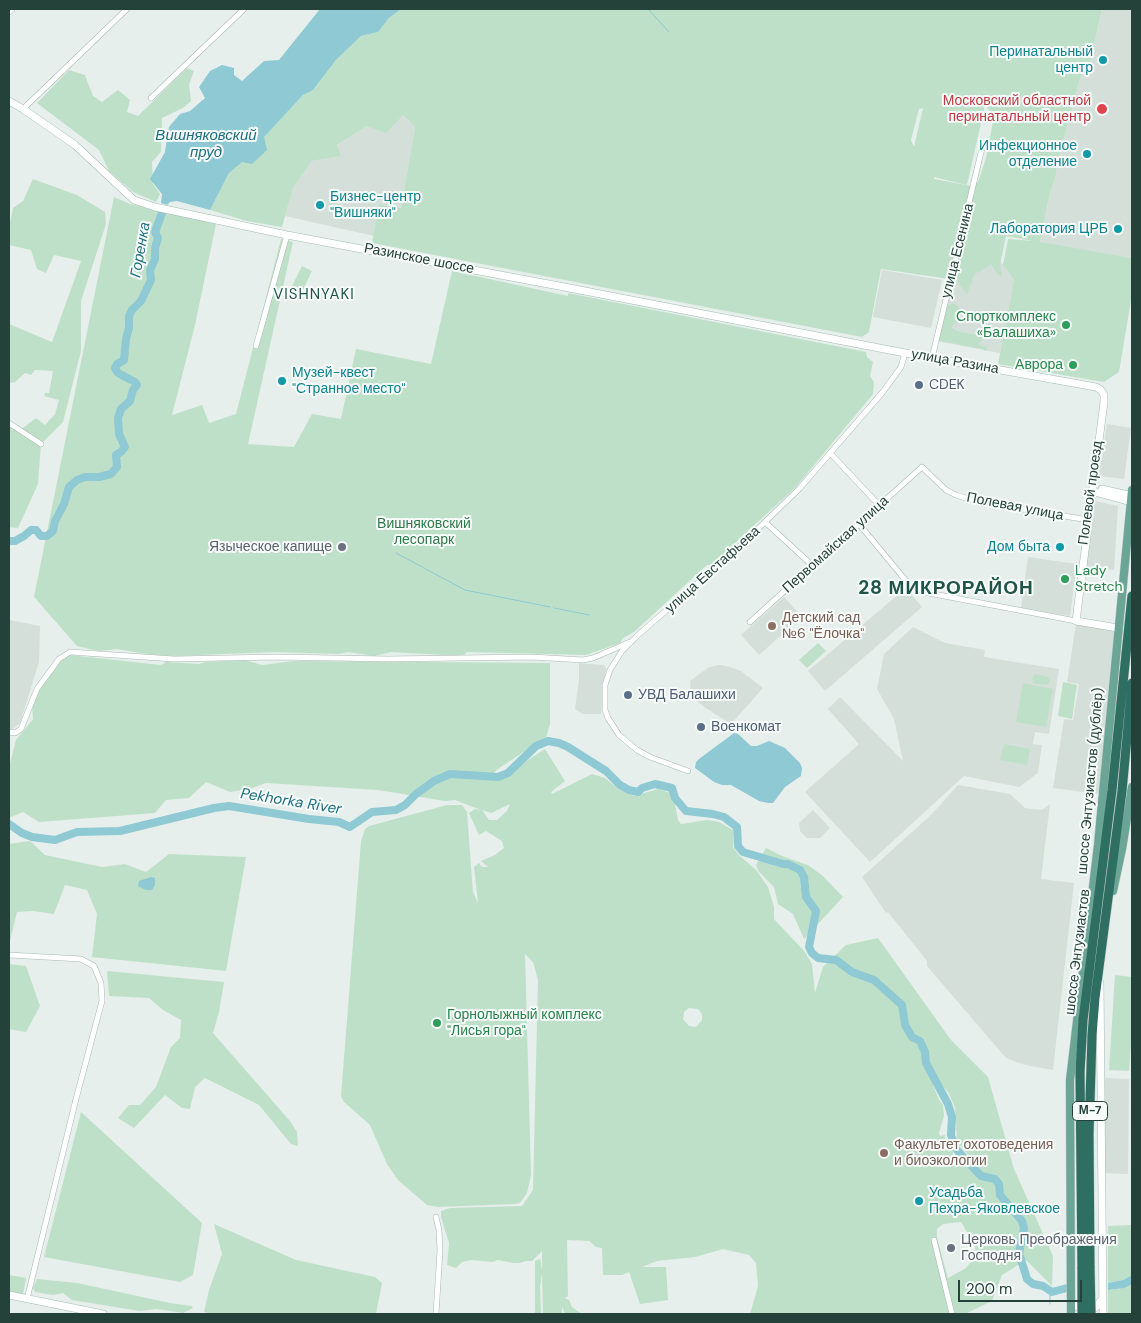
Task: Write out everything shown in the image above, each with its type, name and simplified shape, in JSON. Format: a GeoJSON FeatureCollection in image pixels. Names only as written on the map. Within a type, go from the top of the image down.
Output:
{"type":"FeatureCollection","features":[{"type":"Feature","properties":{"kind":"highway","name":"шоссе Энтузиастов"},"geometry":{"type":"LineString","coordinates":[[1091,1314],[1086,1269],[1080,1072],[1083,1020],[1112,790],[1132,596]]}},
{"type":"Feature","properties":{"kind":"highway","name":"шоссе Энтузиастов"},"geometry":{"type":"LineString","coordinates":[[1082,1314],[1086,1269],[1091,1069],[1095,998],[1122,791],[1132,683]]}},
{"type":"Feature","properties":{"kind":"main road","name":"Разинское шоссе"},"geometry":{"type":"LineString","coordinates":[[9,101],[87,154],[134,200],[165,209],[287,235],[565,286],[862,345]]}},
{"type":"Feature","properties":{"kind":"main road","name":"улица Разина"},"geometry":{"type":"LineString","coordinates":[[862,345],[1096,387],[1104,395]]}},
{"type":"Feature","properties":{"kind":"main road","name":"Полевой проезд"},"geometry":{"type":"LineString","coordinates":[[1076,621],[1104,395]]}},
{"type":"Feature","properties":{"kind":"main road"},"geometry":{"type":"LineString","coordinates":[[1092,489],[1132,497]]}},
{"type":"Feature","properties":{"kind":"main road","name":"шоссе Энтузиастов (дублёр)"},"geometry":{"type":"LineString","coordinates":[[1071,1314],[1070,1080],[1098,845],[1132,497]]}},
{"type":"Feature","properties":{"kind":"main road"},"geometry":{"type":"LineString","coordinates":[[1124,574],[1132,564]]}},
{"type":"Feature","properties":{"kind":"main road"},"geometry":{"type":"LineString","coordinates":[[1076,621],[1118,628]]}},
{"type":"Feature","properties":{"kind":"main road"},"geometry":{"type":"LineString","coordinates":[[1104,924],[1122,849],[1132,787]]}},
{"type":"Feature","properties":{"kind":"main road"},"geometry":{"type":"LineString","coordinates":[[1085,950],[1099,894]]}},
{"type":"Feature","properties":{"kind":"main road"},"geometry":{"type":"LineString","coordinates":[[1101,955],[1103,1314]]}},
{"type":"Feature","properties":{"kind":"main road"},"geometry":{"type":"LineString","coordinates":[[9,1295],[103,1314]]}},
{"type":"Feature","properties":{"kind":"main road"},"geometry":{"type":"LineString","coordinates":[[1070,1296],[1079,1308],[1087,1310],[1097,1306],[1103,1295]]}},
{"type":"Feature","properties":{"kind":"street"},"geometry":{"type":"LineString","coordinates":[[23,109],[127,9]]}},
{"type":"Feature","properties":{"kind":"street"},"geometry":{"type":"LineString","coordinates":[[151,98],[244,9]]}},
{"type":"Feature","properties":{"kind":"street","name":"улица Есенина"},"geometry":{"type":"LineString","coordinates":[[932,358],[984,144]]}},
{"type":"Feature","properties":{"kind":"street"},"geometry":{"type":"LineString","coordinates":[[256,346],[287,235]]}},
{"type":"Feature","properties":{"kind":"street","name":"улица Евстафьева"},"geometry":{"type":"LineString","coordinates":[[688,771],[650,757],[638,750],[619,734],[606,714],[605,685],[610,670],[630,642],[706,578],[766,523],[831,454],[897,374],[905,353]]}},
{"type":"Feature","properties":{"kind":"street"},"geometry":{"type":"LineString","coordinates":[[9,423],[41,444]]}},
{"type":"Feature","properties":{"kind":"street"},"geometry":{"type":"LineString","coordinates":[[831,454],[879,505]]}},
{"type":"Feature","properties":{"kind":"street","name":"Первомайская улица"},"geometry":{"type":"LineString","coordinates":[[750,622],[922,467]]}},
{"type":"Feature","properties":{"kind":"street","name":"Полевая улица"},"geometry":{"type":"LineString","coordinates":[[922,467],[946,490],[964,498],[1088,520]]}},
{"type":"Feature","properties":{"kind":"street"},"geometry":{"type":"LineString","coordinates":[[766,523],[813,566]]}},
{"type":"Feature","properties":{"kind":"street"},"geometry":{"type":"LineString","coordinates":[[859,524],[912,588],[924,593],[1076,621]]}},
{"type":"Feature","properties":{"kind":"street"},"geometry":{"type":"LineString","coordinates":[[9,732],[16,733],[21,729],[37,690],[59,658],[70,652],[145,659],[206,660],[260,658],[532,657],[583,660],[593,658],[630,642]]}},
{"type":"Feature","properties":{"kind":"street"},"geometry":{"type":"LineString","coordinates":[[9,955],[81,960],[94,966],[101,983],[102,1001],[27,1298]]}},
{"type":"Feature","properties":{"kind":"street"},"geometry":{"type":"LineString","coordinates":[[436,1217],[440,1251],[436,1314]]}},
{"type":"Feature","properties":{"kind":"street"},"geometry":{"type":"LineString","coordinates":[[934,1240],[952,1314]]}},
{"type":"Feature","properties":{"kind":"shaded area","name":"Московский областной перинатальный центр"},"geometry":{"type":"Polygon","coordinates":[[[1102,9],[1132,9],[1132,258],[1040,243],[1061,146],[1079,82],[1083,71],[1091,59],[1102,9]]]}},
{"type":"Feature","properties":{"kind":"shaded area"},"geometry":{"type":"Polygon","coordinates":[[[403,115],[415,127],[401,208],[379,204],[374,236],[285,216],[293,188],[312,161],[340,156],[337,145],[367,126],[403,115]]]}},
{"type":"Feature","properties":{"kind":"shaded area"},"geometry":{"type":"Polygon","coordinates":[[[961,247],[998,258],[1014,280],[1000,353],[937,341],[961,247]]]}},
{"type":"Feature","properties":{"kind":"shaded area"},"geometry":{"type":"Polygon","coordinates":[[[882,270],[942,280],[931,328],[873,317],[882,270]]]}},
{"type":"Feature","properties":{"kind":"shaded area"},"geometry":{"type":"Polygon","coordinates":[[[1107,424],[1131,428],[1124,479],[1099,476],[1107,424]]]}},
{"type":"Feature","properties":{"kind":"shaded area"},"geometry":{"type":"Polygon","coordinates":[[[1095,501],[1118,506],[1114,570],[1086,567],[1095,501]]]}},
{"type":"Feature","properties":{"kind":"shaded area"},"geometry":{"type":"Polygon","coordinates":[[[1028,557],[1077,564],[1070,616],[1021,608],[1028,557]]]}},
{"type":"Feature","properties":{"kind":"shaded area"},"geometry":{"type":"Polygon","coordinates":[[[906,588],[922,607],[825,691],[808,671],[906,588]]]}},
{"type":"Feature","properties":{"kind":"shaded area","name":"Детский сад №6 \"Ёлочка\""},"geometry":{"type":"Polygon","coordinates":[[[784,597],[802,617],[759,655],[741,635],[784,597]]]}},
{"type":"Feature","properties":{"kind":"shaded area"},"geometry":{"type":"Polygon","coordinates":[[[9,620],[40,626],[39,662],[20,723],[9,734],[9,620]]]}},
{"type":"Feature","properties":{"kind":"shaded area"},"geometry":{"type":"Polygon","coordinates":[[[1076,624],[1115,631],[1100,794],[1053,788],[1064,719],[1073,720],[1079,684],[1067,682],[1076,624]]]}},
{"type":"Feature","properties":{"kind":"shaded area"},"geometry":{"type":"Polygon","coordinates":[[[913,627],[945,643],[985,650],[984,657],[1059,669],[1049,734],[1035,732],[1033,744],[1042,745],[1038,773],[1019,787],[964,776],[870,862],[805,792],[859,744],[828,709],[840,697],[903,761],[894,719],[877,689],[884,654],[913,627]]]}},
{"type":"Feature","properties":{"kind":"shaded area"},"geometry":{"type":"Polygon","coordinates":[[[579,663],[604,665],[606,669],[601,714],[583,714],[575,709],[579,663]]]}},
{"type":"Feature","properties":{"kind":"shaded area"},"geometry":{"type":"Polygon","coordinates":[[[720,665],[741,671],[763,688],[731,724],[704,707],[691,695],[690,681],[709,667],[720,665]]]}},
{"type":"Feature","properties":{"kind":"shaded area"},"geometry":{"type":"Polygon","coordinates":[[[958,785],[1010,794],[1025,808],[1042,810],[1050,804],[1041,879],[1074,883],[1053,1070],[1025,1065],[1006,1058],[927,966],[927,961],[888,912],[886,913],[862,877],[932,814],[958,785]]]}},
{"type":"Feature","properties":{"kind":"shaded area"},"geometry":{"type":"Polygon","coordinates":[[[813,810],[830,828],[820,838],[807,838],[800,831],[799,823],[813,810]]]}},
{"type":"Feature","properties":{"kind":"shaded area"},"geometry":{"type":"Polygon","coordinates":[[[1105,1078],[1129,1079],[1128,1174],[1105,1173],[1105,1078]]]}},
{"type":"Feature","properties":{"kind":"green space"},"geometry":{"type":"Polygon","coordinates":[[[401,9],[1102,9],[1091,59],[1083,71],[1079,82],[1061,146],[1040,242],[1132,258],[1132,294],[1119,372],[1104,382],[998,364],[1014,280],[1003,265],[1008,239],[1033,241],[1006,236],[1000,265],[1002,277],[991,264],[980,272],[975,273],[967,294],[956,280],[881,269],[869,332],[862,337],[372,243],[379,204],[401,208],[415,127],[403,115],[386,133],[367,126],[337,145],[341,156],[312,161],[293,188],[282,227],[247,221],[210,210],[229,173],[303,95],[313,90],[336,60],[361,36],[378,32],[389,18],[401,9]],[[985,105],[967,185],[934,177],[934,179],[972,186],[978,182],[986,158],[994,117],[985,105]],[[923,108],[919,109],[911,140],[914,147],[923,108]]]}},
{"type":"Feature","properties":{"kind":"green space"},"geometry":{"type":"Polygon","coordinates":[[[187,68],[194,71],[189,85],[191,101],[183,108],[162,118],[161,152],[152,162],[153,184],[160,194],[156,202],[133,192],[109,171],[99,150],[37,103],[69,70],[85,75],[93,96],[102,102],[118,90],[130,100],[127,112],[138,116],[187,68]]]}},
{"type":"Feature","properties":{"kind":"green space"},"geometry":{"type":"Polygon","coordinates":[[[33,179],[77,195],[105,212],[106,224],[81,301],[81,351],[63,422],[41,444],[38,484],[18,528],[9,527],[9,426],[19,431],[36,418],[45,425],[55,414],[59,400],[44,396],[45,393],[49,393],[53,371],[35,370],[31,375],[25,373],[15,382],[9,383],[9,324],[52,342],[81,261],[54,255],[46,273],[37,269],[31,250],[9,245],[9,229],[13,208],[23,201],[33,179]]]}},
{"type":"Feature","properties":{"kind":"green space","name":"Вишняковский лесопарк"},"geometry":{"type":"Polygon","coordinates":[[[114,197],[130,204],[216,224],[195,325],[172,415],[202,405],[209,423],[236,414],[281,239],[293,242],[248,444],[294,447],[312,414],[341,419],[356,349],[431,364],[452,271],[568,296],[568,293],[866,352],[867,357],[873,362],[870,376],[874,382],[873,394],[796,487],[711,565],[707,565],[634,632],[623,638],[620,643],[586,655],[467,652],[463,656],[391,652],[374,656],[348,652],[339,654],[274,652],[175,656],[117,649],[99,651],[77,646],[34,597],[114,197]]]}},
{"type":"Feature","properties":{"kind":"green space"},"geometry":{"type":"Polygon","coordinates":[[[302,266],[312,271],[302,292],[292,286],[302,266]]]}},
{"type":"Feature","properties":{"kind":"green space"},"geometry":{"type":"Polygon","coordinates":[[[954,303],[960,309],[959,320],[952,328],[957,331],[977,335],[989,327],[989,336],[983,336],[979,345],[987,347],[986,351],[939,339],[938,336],[946,306],[954,303]]]}},
{"type":"Feature","properties":{"kind":"green space"},"geometry":{"type":"Polygon","coordinates":[[[818,643],[826,651],[807,668],[799,660],[818,643]]]}},
{"type":"Feature","properties":{"kind":"green space"},"geometry":{"type":"Polygon","coordinates":[[[70,655],[161,665],[166,662],[199,664],[244,660],[262,665],[293,661],[550,663],[550,724],[546,737],[498,769],[486,780],[497,780],[545,749],[565,781],[551,792],[552,794],[592,774],[605,778],[619,789],[634,796],[658,789],[670,793],[681,824],[707,820],[719,822],[733,830],[733,847],[756,870],[768,887],[774,907],[774,919],[805,952],[812,964],[815,993],[823,967],[846,945],[878,938],[951,1040],[988,1077],[1014,1169],[1053,1256],[1052,1286],[1026,1260],[1002,1275],[992,1301],[965,1314],[750,1314],[758,1286],[756,1263],[749,1255],[723,1249],[695,1257],[657,1261],[642,1267],[666,1267],[668,1300],[640,1304],[629,1272],[622,1275],[603,1275],[602,1248],[596,1247],[589,1241],[567,1240],[568,1296],[565,1298],[569,1300],[572,1307],[582,1314],[565,1314],[562,1307],[562,1314],[543,1314],[542,1274],[540,1286],[541,1314],[535,1314],[535,1261],[540,1259],[542,1269],[542,1251],[532,1261],[520,1263],[498,1260],[493,1262],[472,1260],[462,1262],[456,1268],[447,1265],[449,1243],[441,1211],[450,1208],[522,1206],[533,1190],[538,980],[533,962],[525,954],[531,1175],[527,1193],[520,1203],[515,1204],[438,1207],[427,1205],[398,1180],[387,1164],[370,1125],[344,1102],[341,1096],[361,841],[365,829],[369,826],[447,805],[462,805],[467,812],[473,892],[478,903],[474,867],[479,863],[482,867],[488,867],[481,861],[495,855],[504,848],[502,841],[486,831],[479,835],[469,813],[475,809],[481,810],[455,800],[445,801],[378,790],[266,783],[249,789],[230,792],[206,782],[189,798],[166,800],[155,813],[39,822],[23,812],[9,818],[9,767],[16,740],[33,719],[32,705],[38,690],[60,660],[70,655]],[[510,804],[491,813],[482,810],[489,820],[497,820],[507,811],[510,804]],[[689,1008],[684,1012],[683,1019],[689,1026],[696,1027],[702,1020],[702,1014],[698,1009],[689,1008]],[[938,1081],[933,1085],[943,1105],[944,1116],[939,1133],[940,1136],[945,1135],[945,1142],[952,1149],[954,1159],[958,1163],[970,1157],[957,1142],[955,1107],[948,1092],[938,1081]],[[961,1222],[943,1224],[937,1229],[937,1238],[948,1278],[966,1268],[976,1255],[975,1246],[961,1222]]]}},
{"type":"Feature","properties":{"kind":"green space"},"geometry":{"type":"Polygon","coordinates":[[[1035,674],[1048,677],[1050,681],[1044,685],[1033,683],[1032,678],[1035,674]]]}},
{"type":"Feature","properties":{"kind":"green space"},"geometry":{"type":"Polygon","coordinates":[[[1063,682],[1077,685],[1072,719],[1058,716],[1063,682]]]}},
{"type":"Feature","properties":{"kind":"green space"},"geometry":{"type":"Polygon","coordinates":[[[1023,683],[1053,689],[1046,727],[1016,722],[1023,683]]]}},
{"type":"Feature","properties":{"kind":"green space"},"geometry":{"type":"Polygon","coordinates":[[[1004,744],[1030,749],[1027,765],[1000,760],[1004,744]]]}},
{"type":"Feature","properties":{"kind":"green space"},"geometry":{"type":"Polygon","coordinates":[[[30,841],[45,855],[102,867],[125,864],[146,872],[169,854],[246,857],[226,971],[92,957],[97,914],[87,890],[65,885],[54,914],[33,911],[17,912],[9,945],[9,844],[30,841]]]}},
{"type":"Feature","properties":{"kind":"green space"},"geometry":{"type":"Polygon","coordinates":[[[766,848],[808,865],[823,876],[843,897],[804,939],[793,914],[778,904],[774,887],[759,872],[756,865],[766,848]]]}},
{"type":"Feature","properties":{"kind":"green space"},"geometry":{"type":"Polygon","coordinates":[[[9,964],[26,966],[40,1006],[26,1032],[9,1029],[9,964]]]}},
{"type":"Feature","properties":{"kind":"green space"},"geometry":{"type":"Polygon","coordinates":[[[107,971],[224,982],[213,1033],[290,1121],[297,1132],[298,1146],[291,1144],[259,1105],[205,1078],[195,1087],[190,1109],[182,1108],[165,1095],[134,1128],[118,1118],[129,1105],[140,1105],[156,1087],[171,1047],[180,1038],[181,1020],[163,1010],[149,998],[109,996],[107,971]]]}},
{"type":"Feature","properties":{"kind":"green space"},"geometry":{"type":"Polygon","coordinates":[[[1115,975],[1132,977],[1132,1032],[1129,1071],[1109,1070],[1115,975]]]}},
{"type":"Feature","properties":{"kind":"green space"},"geometry":{"type":"Polygon","coordinates":[[[81,1112],[202,1223],[193,1275],[180,1282],[44,1257],[81,1112]]]}},
{"type":"Feature","properties":{"kind":"green space"},"geometry":{"type":"Polygon","coordinates":[[[214,1224],[296,1260],[375,1277],[382,1283],[376,1314],[212,1314],[204,1312],[209,1290],[222,1254],[214,1224]]]}},
{"type":"Feature","properties":{"kind":"green space"},"geometry":{"type":"Polygon","coordinates":[[[1132,1225],[1132,1275],[1123,1280],[1108,1283],[1108,1226],[1132,1225]]]}},
{"type":"Feature","properties":{"kind":"green space"},"geometry":{"type":"Polygon","coordinates":[[[9,1275],[26,1278],[23,1295],[9,1292],[9,1275]]]}},
{"type":"Feature","properties":{"kind":"green space"},"geometry":{"type":"Polygon","coordinates":[[[37,1279],[77,1283],[192,1306],[193,1308],[183,1313],[157,1309],[140,1311],[72,1300],[63,1293],[53,1295],[35,1292],[33,1288],[37,1279]]]}},
{"type":"Feature","properties":{"kind":"green space"},"geometry":{"type":"Polygon","coordinates":[[[1132,1284],[1132,1314],[1108,1314],[1108,1290],[1125,1288],[1132,1284]]]}},
{"type":"Feature","properties":{"kind":"water","name":"Вишняковский пруд"},"geometry":{"type":"Polygon","coordinates":[[[320,9],[401,9],[389,18],[378,32],[361,36],[336,60],[313,90],[303,95],[264,137],[267,150],[252,164],[242,162],[229,173],[210,210],[177,201],[170,202],[167,205],[161,203],[162,194],[150,179],[165,152],[169,127],[180,114],[190,111],[205,98],[199,87],[210,71],[222,65],[234,68],[234,75],[242,81],[264,61],[279,60],[320,9]]]}},
{"type":"Feature","properties":{"kind":"water"},"geometry":{"type":"Polygon","coordinates":[[[734,733],[738,734],[751,746],[757,746],[769,741],[785,748],[800,763],[802,768],[801,776],[785,787],[773,803],[759,801],[731,785],[722,785],[714,782],[695,768],[696,762],[699,759],[734,733]]]}},
{"type":"Feature","properties":{"kind":"water"},"geometry":{"type":"Polygon","coordinates":[[[151,877],[155,878],[155,885],[152,890],[146,890],[138,886],[139,881],[151,877]]]}},
{"type":"Feature","properties":{"kind":"water"},"geometry":{"type":"Polygon","coordinates":[[[1132,1275],[1132,1284],[1125,1288],[1108,1290],[1108,1283],[1123,1280],[1132,1275]]]}},
{"type":"Feature","properties":{"kind":"waterway"},"geometry":{"type":"LineString","coordinates":[[648,9],[669,32]]}},
{"type":"Feature","properties":{"kind":"waterway","name":"Горенка"},"geometry":{"type":"LineString","coordinates":[[9,541],[15,541],[31,530],[36,530],[41,536],[47,536],[53,531],[55,521],[64,504],[69,487],[77,480],[85,477],[99,477],[111,474],[117,467],[116,455],[125,447],[119,434],[118,418],[121,409],[130,401],[133,390],[137,385],[118,373],[115,368],[117,364],[124,360],[129,316],[141,301],[151,280],[150,270],[155,259],[155,248],[158,238],[155,232],[162,213]]}},
{"type":"Feature","properties":{"kind":"waterway"},"geometry":{"type":"LineString","coordinates":[[396,553],[465,590],[550,607]]}},
{"type":"Feature","properties":{"kind":"waterway"},"geometry":{"type":"LineString","coordinates":[[554,608],[589,615]]}},
{"type":"Feature","properties":{"kind":"waterway","name":"Pekhorka River"},"geometry":{"type":"LineString","coordinates":[[9,824],[32,837],[55,840],[77,832],[120,831],[229,806],[339,822],[350,827],[372,812],[396,810],[434,781],[450,774],[498,777],[508,773],[536,746],[548,741],[568,747],[606,771],[620,785],[629,790],[638,792],[642,788],[655,784],[672,788],[675,798],[686,811],[724,817],[737,827],[738,846],[743,852],[788,864],[800,870],[804,877],[806,897],[816,911],[809,947],[812,953],[818,958],[836,960],[852,972],[874,980],[902,1005],[905,1025],[912,1037],[920,1041],[925,1052],[926,1063],[948,1104],[952,1117],[951,1135],[956,1149],[981,1176],[995,1179],[999,1184],[1000,1195],[1022,1221],[1024,1228],[1019,1253],[1027,1279],[1033,1284],[1043,1286],[1052,1292],[1067,1288]]}},
{"type":"Feature","properties":{"kind":"waterway"},"geometry":{"type":"LineString","coordinates":[[1050,1291],[1050,1304]]}},
{"type":"Feature","properties":{"kind":"place","name":"Перинатальный центр"},"geometry":{"type":"Point","coordinates":[1103,60]}},
{"type":"Feature","properties":{"kind":"place","name":"Московский областной перинатальный центр"},"geometry":{"type":"Point","coordinates":[1102,109]}},
{"type":"Feature","properties":{"kind":"place","name":"Инфекционное отделение"},"geometry":{"type":"Point","coordinates":[1087,154]}},
{"type":"Feature","properties":{"kind":"place","name":"Бизнес-центр \"Вишняки\""},"geometry":{"type":"Point","coordinates":[320,205]}},
{"type":"Feature","properties":{"kind":"place","name":"Лаборатория ЦРБ"},"geometry":{"type":"Point","coordinates":[1118,229]}},
{"type":"Feature","properties":{"kind":"place","name":"Спорткомплекс «Балашиха»"},"geometry":{"type":"Point","coordinates":[1066,325]}},
{"type":"Feature","properties":{"kind":"place","name":"Аврора"},"geometry":{"type":"Point","coordinates":[1073,365]}},
{"type":"Feature","properties":{"kind":"place","name":"Музей-квест \"Странное место\""},"geometry":{"type":"Point","coordinates":[282,381]}},
{"type":"Feature","properties":{"kind":"place","name":"CDEK"},"geometry":{"type":"Point","coordinates":[919,385]}},
{"type":"Feature","properties":{"kind":"place","name":"Языческое капище"},"geometry":{"type":"Point","coordinates":[342,547]}},
{"type":"Feature","properties":{"kind":"place","name":"Дом быта"},"geometry":{"type":"Point","coordinates":[1060,547]}},
{"type":"Feature","properties":{"kind":"place","name":"Lady Stretch"},"geometry":{"type":"Point","coordinates":[1065,579]}},
{"type":"Feature","properties":{"kind":"place","name":"Детский сад №6 \"Ёлочка\""},"geometry":{"type":"Point","coordinates":[772,626]}},
{"type":"Feature","properties":{"kind":"place","name":"УВД Балашихи"},"geometry":{"type":"Point","coordinates":[628,695]}},
{"type":"Feature","properties":{"kind":"place","name":"Военкомат"},"geometry":{"type":"Point","coordinates":[701,727]}},
{"type":"Feature","properties":{"kind":"place","name":"Горнолыжный комплекс \"Лисья гора\""},"geometry":{"type":"Point","coordinates":[437,1023]}},
{"type":"Feature","properties":{"kind":"place","name":"Факультет охотоведения и биоэкологии"},"geometry":{"type":"Point","coordinates":[884,1153]}},
{"type":"Feature","properties":{"kind":"place","name":"Усадьба Пехра-Яковлевское"},"geometry":{"type":"Point","coordinates":[919,1201]}},
{"type":"Feature","properties":{"kind":"place","name":"Церковь Преображения Господня"},"geometry":{"type":"Point","coordinates":[951,1248]}},
{"type":"Feature","properties":{"kind":"district","name":"VISHNYAKI"},"geometry":{"type":"Point","coordinates":[314,295]}},
{"type":"Feature","properties":{"kind":"district","name":"28 МИКРОРАЙОН"},"geometry":{"type":"Point","coordinates":[946,589]}}]}
